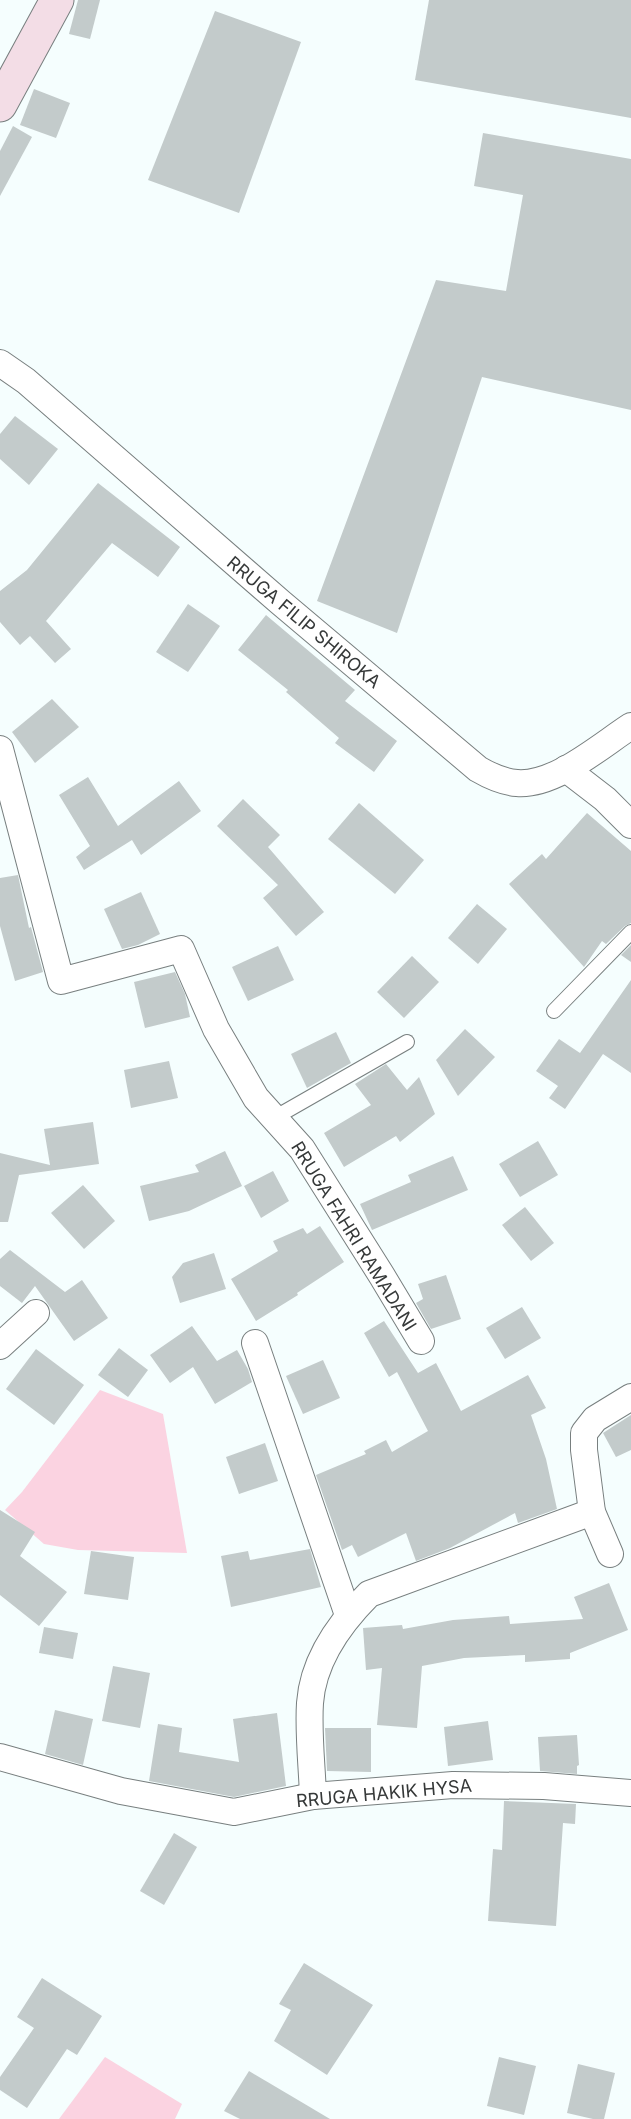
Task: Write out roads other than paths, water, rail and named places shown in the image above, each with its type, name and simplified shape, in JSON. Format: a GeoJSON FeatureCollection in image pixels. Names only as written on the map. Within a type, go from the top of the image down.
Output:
{"type":"FeatureCollection","features":[{"type":"Feature","properties":{"kind":"street"},"geometry":{"type":"LineString","coordinates":[[2,96],[57,0]]}},
{"type":"Feature","properties":{"kind":"street","name":"RRUGA FILIP SHIROKA"},"geometry":{"type":"LineString","coordinates":[[0,363],[26,381],[280,602],[478,769],[495,778],[517,783],[538,782],[566,769],[631,726]]}},
{"type":"Feature","properties":{"kind":"street","name":"RRUGA FAHRI RAMADANI"},"geometry":{"type":"LineString","coordinates":[[0,748],[61,981],[181,949],[216,1029],[256,1098],[302,1149],[421,1341]]}},
{"type":"Feature","properties":{"kind":"street"},"geometry":{"type":"LineString","coordinates":[[566,769],[605,799],[631,825]]}},
{"type":"Feature","properties":{"kind":"street"},"geometry":{"type":"LineString","coordinates":[[0,1346],[36,1313]]}},
{"type":"Feature","properties":{"kind":"street"},"geometry":{"type":"LineString","coordinates":[[255,1343],[348,1615]]}},
{"type":"Feature","properties":{"kind":"street"},"geometry":{"type":"LineString","coordinates":[[610,1554],[592,1512],[584,1433],[595,1419],[631,1398]]}},
{"type":"Feature","properties":{"kind":"street"},"geometry":{"type":"LineString","coordinates":[[313,1796],[310,1702],[315,1675],[348,1615],[369,1594],[592,1512]]}},
{"type":"Feature","properties":{"kind":"street","name":"RRUGA HAKIK HYSA"},"geometry":{"type":"LineString","coordinates":[[0,1758],[121,1791],[234,1812],[313,1796],[453,1785],[544,1786],[631,1792]]}},
{"type":"Feature","properties":{"kind":"lane"},"geometry":{"type":"LineString","coordinates":[[554,1011],[631,932]]}},
{"type":"Feature","properties":{"kind":"lane"},"geometry":{"type":"LineString","coordinates":[[274,1118],[407,1042]]}}]}
